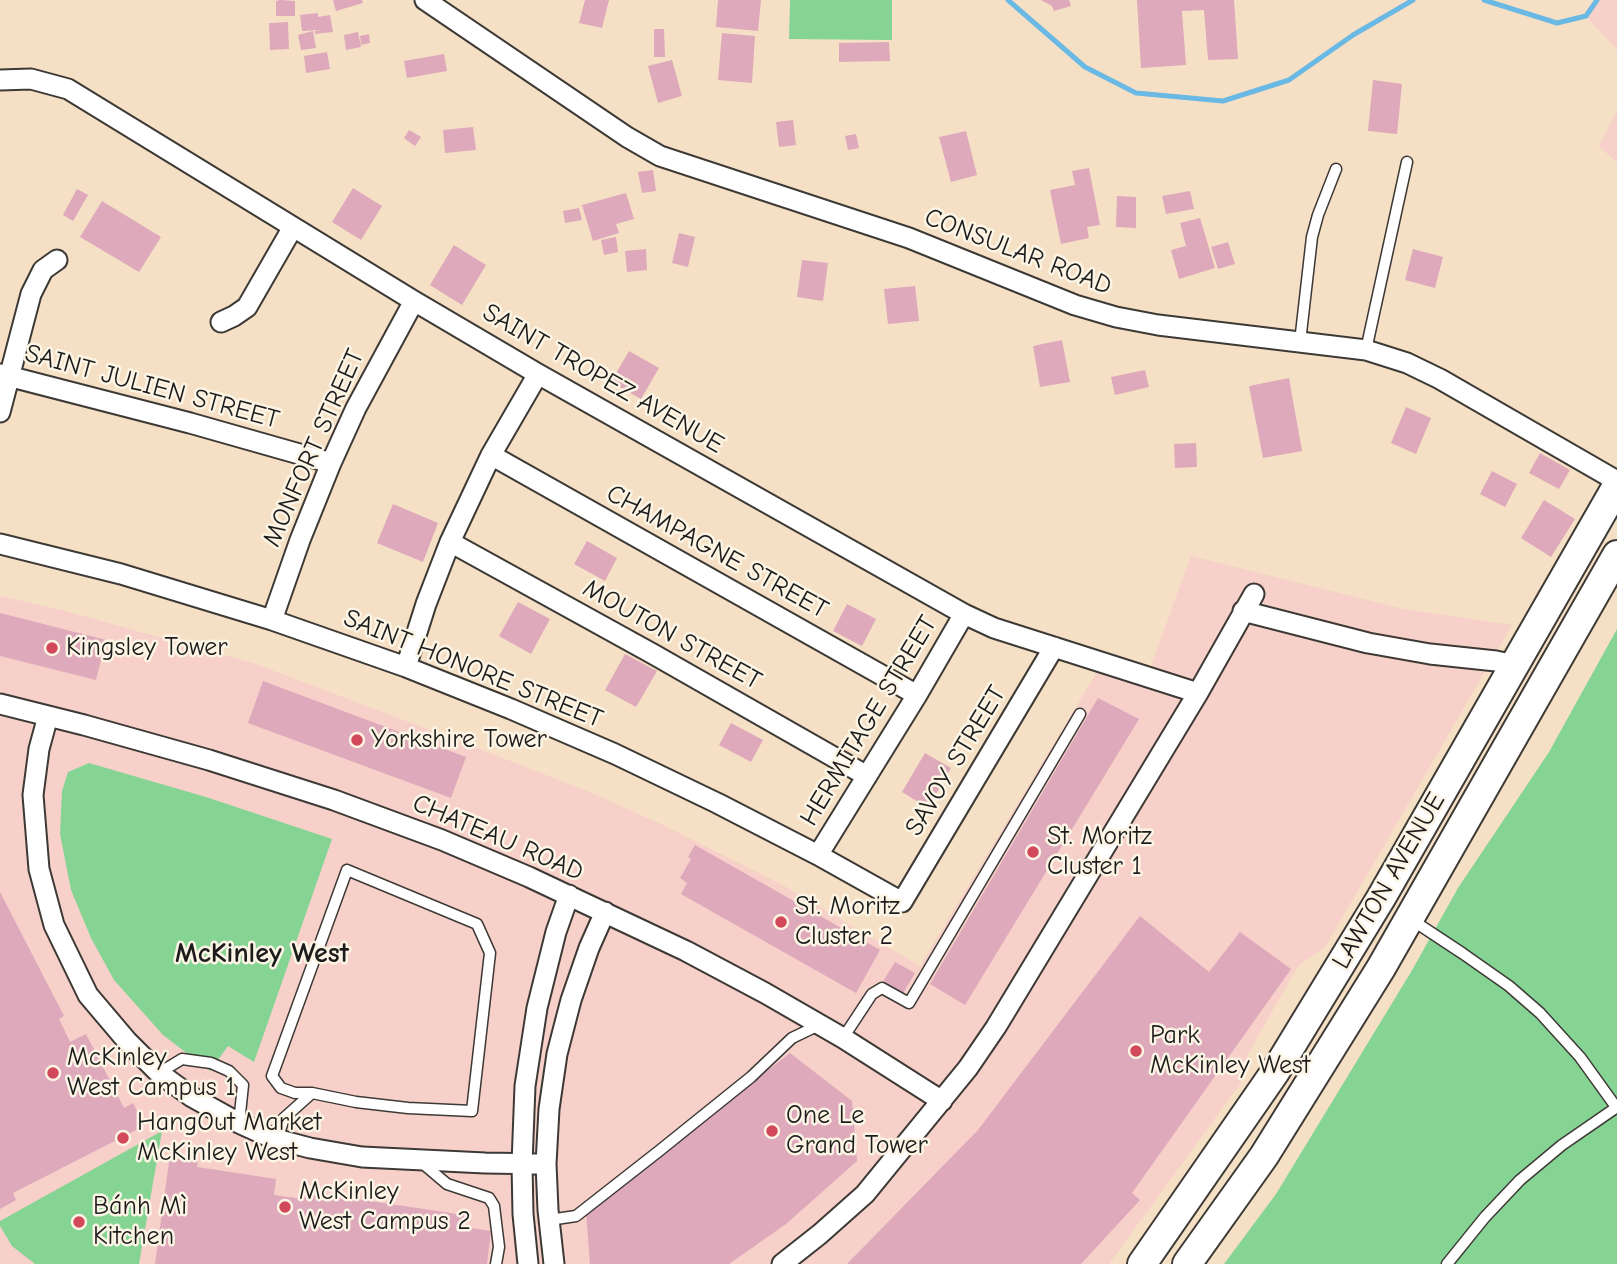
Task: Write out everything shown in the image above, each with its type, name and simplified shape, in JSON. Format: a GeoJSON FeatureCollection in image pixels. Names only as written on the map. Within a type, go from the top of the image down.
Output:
{"type":"FeatureCollection","features":[{"type":"Feature","properties":{"kind":"main road","name":"LAWTON AVENUE"},"geometry":{"type":"LineString","coordinates":[[1142,1264],[1275,1072],[1381,898],[1617,484]]}},
{"type":"Feature","properties":{"kind":"main road","name":"LAWTON AVENUE"},"geometry":{"type":"LineString","coordinates":[[1187,1264],[1264,1156],[1374,979],[1617,555]]}},
{"type":"Feature","properties":{"kind":"street","name":"CONSULAR ROAD"},"geometry":{"type":"LineString","coordinates":[[425,0],[627,137],[660,156],[909,238],[1075,305],[1116,317],[1158,326],[1366,350],[1407,363],[1440,379],[1617,484]]}},
{"type":"Feature","properties":{"kind":"street","name":"SAINT TROPEZ AVENUE"},"geometry":{"type":"LineString","coordinates":[[0,80],[31,79],[68,89],[538,374],[964,614],[994,628],[1198,693]]}},
{"type":"Feature","properties":{"kind":"street"},"geometry":{"type":"LineString","coordinates":[[221,322],[247,307],[293,227]]}},
{"type":"Feature","properties":{"kind":"street"},"geometry":{"type":"LineString","coordinates":[[0,412],[4,375],[32,293],[43,270],[57,260]]}},
{"type":"Feature","properties":{"kind":"street","name":"MONFORT STREET"},"geometry":{"type":"LineString","coordinates":[[272,620],[331,463],[356,408],[414,301]]}},
{"type":"Feature","properties":{"kind":"street"},"geometry":{"type":"LineString","coordinates":[[406,667],[450,542],[491,455],[538,374]]}},
{"type":"Feature","properties":{"kind":"street","name":"SAINT JULIEN STREET"},"geometry":{"type":"LineString","coordinates":[[4,375],[331,463]]}},
{"type":"Feature","properties":{"kind":"street","name":"CHAMPAGNE STREET"},"geometry":{"type":"LineString","coordinates":[[491,455],[917,695]]}},
{"type":"Feature","properties":{"kind":"street","name":"MOUTON STREET"},"geometry":{"type":"LineString","coordinates":[[450,542],[867,776]]}},
{"type":"Feature","properties":{"kind":"street","name":"SAINT HONORE STREET"},"geometry":{"type":"LineString","coordinates":[[0,544],[121,574],[272,620],[406,667],[512,709],[718,803],[902,902]]}},
{"type":"Feature","properties":{"kind":"street"},"geometry":{"type":"LineString","coordinates":[[782,1264],[865,1194],[942,1101],[996,1027],[1198,693],[1248,602],[1368,643],[1430,654],[1496,661],[1514,666]]}},
{"type":"Feature","properties":{"kind":"street","name":"HERMITAGE STREET"},"geometry":{"type":"LineString","coordinates":[[818,855],[964,614]]}},
{"type":"Feature","properties":{"kind":"street","name":"SAVOY STREET"},"geometry":{"type":"LineString","coordinates":[[902,902],[1054,647]]}},
{"type":"Feature","properties":{"kind":"street","name":"CHATEAU ROAD"},"geometry":{"type":"LineString","coordinates":[[0,704],[209,760],[334,800],[442,840],[569,895],[698,957],[843,1038],[942,1101]]}},
{"type":"Feature","properties":{"kind":"street"},"geometry":{"type":"LineString","coordinates":[[48,716],[39,749],[33,795],[39,869],[54,925],[88,995],[127,1041],[159,1073],[192,1097],[239,1123],[277,1140],[310,1148],[362,1157],[546,1164]]}},
{"type":"Feature","properties":{"kind":"street"},"geometry":{"type":"LineString","coordinates":[[528,1264],[522,1164],[525,1086],[537,1008],[556,932],[569,895]]}},
{"type":"Feature","properties":{"kind":"street"},"geometry":{"type":"LineString","coordinates":[[554,1264],[546,1164],[549,1109],[557,1054],[571,1000],[589,947],[605,912]]}},
{"type":"Feature","properties":{"kind":"lane"},"geometry":{"type":"LineString","coordinates":[[1366,350],[1407,162]]}},
{"type":"Feature","properties":{"kind":"lane"},"geometry":{"type":"LineString","coordinates":[[1300,342],[1312,237],[1336,169]]}},
{"type":"Feature","properties":{"kind":"lane"},"geometry":{"type":"LineString","coordinates":[[843,1038],[872,994],[882,988],[909,1003],[1080,713]]}},
{"type":"Feature","properties":{"kind":"lane"},"geometry":{"type":"LineString","coordinates":[[347,870],[477,924],[490,953],[472,1111],[408,1108],[355,1102],[312,1093],[295,1093],[281,1088],[272,1076],[347,870]]}},
{"type":"Feature","properties":{"kind":"lane"},"geometry":{"type":"LineString","coordinates":[[1408,918],[1508,986],[1540,1013],[1580,1057],[1617,1107],[1562,1145],[1520,1180],[1485,1217],[1447,1264]]}},
{"type":"Feature","properties":{"kind":"lane"},"geometry":{"type":"LineString","coordinates":[[549,1220],[576,1216],[751,1077],[792,1038],[820,1025]]}},
{"type":"Feature","properties":{"kind":"lane"},"geometry":{"type":"LineString","coordinates":[[159,1073],[182,1059],[211,1063],[229,1071],[243,1085],[239,1123]]}},
{"type":"Feature","properties":{"kind":"lane"},"geometry":{"type":"LineString","coordinates":[[277,1140],[284,1118],[312,1093]]}},
{"type":"Feature","properties":{"kind":"lane"},"geometry":{"type":"LineString","coordinates":[[418,1160],[447,1184],[489,1198],[494,1206],[499,1247],[496,1264]]}},
{"type":"Feature","properties":{"kind":"shaded area"},"geometry":{"type":"Polygon","coordinates":[[[1597,0],[1617,0],[1617,50],[1586,16],[1597,0]]]}},
{"type":"Feature","properties":{"kind":"shaded area"},"geometry":{"type":"Polygon","coordinates":[[[1617,110],[1617,162],[1599,147],[1617,110]]]}},
{"type":"Feature","properties":{"kind":"shaded area","name":"McKinley West"},"geometry":{"type":"Polygon","coordinates":[[[1191,556],[1403,609],[1512,625],[1325,947],[1298,966],[1248,1054],[1240,1084],[1109,1264],[0,1264],[0,596],[62,610],[256,664],[592,793],[783,885],[920,966],[1098,670],[1144,685],[1191,556]]]}},
{"type":"Feature","properties":{"kind":"green space"},"geometry":{"type":"Polygon","coordinates":[[[790,0],[892,0],[892,40],[789,39],[790,0]]]}},
{"type":"Feature","properties":{"kind":"green space"},"geometry":{"type":"Polygon","coordinates":[[[1617,629],[1617,1264],[1224,1264],[1276,1194],[1411,972],[1458,888],[1549,752],[1617,629]]]}},
{"type":"Feature","properties":{"kind":"green space"},"geometry":{"type":"Polygon","coordinates":[[[89,763],[206,797],[332,839],[254,1062],[228,1046],[210,1071],[163,1035],[114,980],[91,938],[71,890],[60,834],[62,791],[68,772],[89,763]]]}},
{"type":"Feature","properties":{"kind":"green space"},"geometry":{"type":"Polygon","coordinates":[[[162,1131],[139,1264],[35,1264],[12,1246],[0,1226],[0,1221],[162,1131]]]}},
{"type":"Feature","properties":{"kind":"building"},"geometry":{"type":"Polygon","coordinates":[[[333,0],[362,0],[363,3],[336,11],[333,0]]]}},
{"type":"Feature","properties":{"kind":"building"},"geometry":{"type":"Polygon","coordinates":[[[585,0],[609,0],[602,28],[579,23],[585,0]]]}},
{"type":"Feature","properties":{"kind":"building"},"geometry":{"type":"Polygon","coordinates":[[[718,0],[761,0],[758,31],[716,27],[718,0]]]}},
{"type":"Feature","properties":{"kind":"building"},"geometry":{"type":"Polygon","coordinates":[[[1041,0],[1069,0],[1071,6],[1054,11],[1052,6],[1041,0]]]}},
{"type":"Feature","properties":{"kind":"building"},"geometry":{"type":"Polygon","coordinates":[[[1137,0],[1234,0],[1238,59],[1208,60],[1204,10],[1182,11],[1186,65],[1141,68],[1137,0]]]}},
{"type":"Feature","properties":{"kind":"building"},"geometry":{"type":"Polygon","coordinates":[[[276,1],[295,1],[295,16],[276,16],[276,1]]]}},
{"type":"Feature","properties":{"kind":"building"},"geometry":{"type":"Polygon","coordinates":[[[318,13],[318,17],[330,15],[333,32],[315,34],[315,31],[321,30],[302,31],[300,15],[318,13]]]}},
{"type":"Feature","properties":{"kind":"building"},"geometry":{"type":"Polygon","coordinates":[[[288,22],[289,49],[270,50],[269,23],[288,22]]]}},
{"type":"Feature","properties":{"kind":"building"},"geometry":{"type":"Polygon","coordinates":[[[654,29],[664,29],[665,57],[654,57],[654,29]]]}},
{"type":"Feature","properties":{"kind":"building"},"geometry":{"type":"Polygon","coordinates":[[[313,31],[316,48],[301,50],[298,35],[313,31]]]}},
{"type":"Feature","properties":{"kind":"building"},"geometry":{"type":"Polygon","coordinates":[[[358,32],[361,47],[346,50],[344,35],[358,32]]]}},
{"type":"Feature","properties":{"kind":"building"},"geometry":{"type":"Polygon","coordinates":[[[722,33],[755,36],[752,83],[718,80],[722,33]]]}},
{"type":"Feature","properties":{"kind":"building"},"geometry":{"type":"Polygon","coordinates":[[[369,34],[370,43],[361,45],[360,36],[369,34]]]}},
{"type":"Feature","properties":{"kind":"building"},"geometry":{"type":"Polygon","coordinates":[[[889,42],[890,61],[839,62],[839,43],[889,42]]]}},
{"type":"Feature","properties":{"kind":"building"},"geometry":{"type":"Polygon","coordinates":[[[327,52],[330,69],[306,73],[304,56],[327,52]]]}},
{"type":"Feature","properties":{"kind":"building"},"geometry":{"type":"Polygon","coordinates":[[[444,54],[447,71],[407,78],[404,61],[444,54]]]}},
{"type":"Feature","properties":{"kind":"building"},"geometry":{"type":"Polygon","coordinates":[[[672,60],[682,96],[658,103],[648,66],[672,60]]]}},
{"type":"Feature","properties":{"kind":"building"},"geometry":{"type":"Polygon","coordinates":[[[1373,80],[1402,84],[1397,134],[1368,131],[1373,80]]]}},
{"type":"Feature","properties":{"kind":"building"},"geometry":{"type":"Polygon","coordinates":[[[793,120],[796,145],[779,147],[776,122],[793,120]]]}},
{"type":"Feature","properties":{"kind":"building"},"geometry":{"type":"Polygon","coordinates":[[[473,127],[476,150],[445,153],[443,130],[473,127]]]}},
{"type":"Feature","properties":{"kind":"building"},"geometry":{"type":"Polygon","coordinates":[[[409,130],[421,137],[415,146],[404,138],[409,130]]]}},
{"type":"Feature","properties":{"kind":"building"},"geometry":{"type":"Polygon","coordinates":[[[966,131],[977,175],[951,182],[939,137],[966,131]]]}},
{"type":"Feature","properties":{"kind":"building"},"geometry":{"type":"Polygon","coordinates":[[[856,134],[859,148],[848,150],[845,136],[856,134]]]}},
{"type":"Feature","properties":{"kind":"building"},"geometry":{"type":"Polygon","coordinates":[[[1089,168],[1100,225],[1087,227],[1089,238],[1061,244],[1050,190],[1075,185],[1072,171],[1089,168]]]}},
{"type":"Feature","properties":{"kind":"building"},"geometry":{"type":"Polygon","coordinates":[[[653,170],[656,191],[642,193],[638,172],[653,170]]]}},
{"type":"Feature","properties":{"kind":"building"},"geometry":{"type":"Polygon","coordinates":[[[353,188],[382,206],[361,240],[332,222],[353,188]]]}},
{"type":"Feature","properties":{"kind":"building"},"geometry":{"type":"Polygon","coordinates":[[[77,189],[88,195],[73,221],[63,215],[77,189]]]}},
{"type":"Feature","properties":{"kind":"building"},"geometry":{"type":"Polygon","coordinates":[[[1190,191],[1194,209],[1166,214],[1162,196],[1190,191]]]}},
{"type":"Feature","properties":{"kind":"building"},"geometry":{"type":"Polygon","coordinates":[[[626,193],[634,219],[616,224],[619,233],[593,241],[582,205],[626,193]]]}},
{"type":"Feature","properties":{"kind":"building"},"geometry":{"type":"Polygon","coordinates":[[[1117,196],[1136,197],[1136,228],[1116,227],[1117,196]]]}},
{"type":"Feature","properties":{"kind":"building"},"geometry":{"type":"Polygon","coordinates":[[[102,201],[161,237],[139,272],[80,237],[102,201]]]}},
{"type":"Feature","properties":{"kind":"building"},"geometry":{"type":"Polygon","coordinates":[[[579,208],[582,220],[565,223],[563,211],[579,208]]]}},
{"type":"Feature","properties":{"kind":"building"},"geometry":{"type":"Polygon","coordinates":[[[1200,218],[1215,268],[1179,279],[1171,250],[1186,246],[1180,223],[1200,218]]]}},
{"type":"Feature","properties":{"kind":"building"},"geometry":{"type":"Polygon","coordinates":[[[679,233],[695,237],[688,267],[672,263],[679,233]]]}},
{"type":"Feature","properties":{"kind":"building"},"geometry":{"type":"Polygon","coordinates":[[[616,237],[618,252],[604,255],[601,240],[616,237]]]}},
{"type":"Feature","properties":{"kind":"building"},"geometry":{"type":"Polygon","coordinates":[[[1228,242],[1235,264],[1218,269],[1211,247],[1228,242]]]}},
{"type":"Feature","properties":{"kind":"building"},"geometry":{"type":"Polygon","coordinates":[[[454,245],[486,265],[462,305],[430,285],[454,245]]]}},
{"type":"Feature","properties":{"kind":"building"},"geometry":{"type":"Polygon","coordinates":[[[646,249],[647,270],[627,272],[625,251],[646,249]]]}},
{"type":"Feature","properties":{"kind":"building"},"geometry":{"type":"Polygon","coordinates":[[[1413,249],[1443,257],[1435,288],[1405,280],[1413,249]]]}},
{"type":"Feature","properties":{"kind":"building"},"geometry":{"type":"Polygon","coordinates":[[[802,260],[828,263],[823,301],[797,297],[802,260]]]}},
{"type":"Feature","properties":{"kind":"building"},"geometry":{"type":"Polygon","coordinates":[[[915,286],[919,321],[888,324],[884,289],[915,286]]]}},
{"type":"Feature","properties":{"kind":"building"},"geometry":{"type":"Polygon","coordinates":[[[1062,340],[1070,382],[1040,387],[1033,346],[1062,340]]]}},
{"type":"Feature","properties":{"kind":"building"},"geometry":{"type":"Polygon","coordinates":[[[629,351],[659,368],[641,399],[611,382],[629,351]]]}},
{"type":"Feature","properties":{"kind":"building"},"geometry":{"type":"Polygon","coordinates":[[[1145,370],[1149,387],[1115,395],[1111,377],[1145,370]]]}},
{"type":"Feature","properties":{"kind":"building"},"geometry":{"type":"Polygon","coordinates":[[[1289,378],[1302,451],[1263,458],[1249,386],[1289,378]]]}},
{"type":"Feature","properties":{"kind":"building"},"geometry":{"type":"Polygon","coordinates":[[[1406,407],[1431,418],[1416,454],[1391,443],[1406,407]]]}},
{"type":"Feature","properties":{"kind":"building"},"geometry":{"type":"Polygon","coordinates":[[[1196,443],[1197,467],[1175,468],[1174,444],[1196,443]]]}},
{"type":"Feature","properties":{"kind":"building"},"geometry":{"type":"Polygon","coordinates":[[[1540,453],[1570,470],[1559,489],[1529,473],[1540,453]]]}},
{"type":"Feature","properties":{"kind":"building"},"geometry":{"type":"Polygon","coordinates":[[[1492,471],[1517,484],[1505,507],[1480,494],[1492,471]]]}},
{"type":"Feature","properties":{"kind":"building"},"geometry":{"type":"Polygon","coordinates":[[[1544,500],[1575,519],[1551,557],[1521,538],[1544,500]]]}},
{"type":"Feature","properties":{"kind":"building"},"geometry":{"type":"Polygon","coordinates":[[[393,504],[438,523],[423,562],[377,543],[393,504]]]}},
{"type":"Feature","properties":{"kind":"building"},"geometry":{"type":"Polygon","coordinates":[[[587,541],[617,558],[605,581],[574,564],[587,541]]]}},
{"type":"Feature","properties":{"kind":"building"},"geometry":{"type":"Polygon","coordinates":[[[518,602],[550,619],[531,654],[499,636],[518,602]]]}},
{"type":"Feature","properties":{"kind":"building"},"geometry":{"type":"Polygon","coordinates":[[[847,604],[876,619],[862,646],[833,631],[847,604]]]}},
{"type":"Feature","properties":{"kind":"building","name":"Kingsley Tower"},"geometry":{"type":"Polygon","coordinates":[[[0,613],[106,640],[96,680],[0,656],[0,613]]]}},
{"type":"Feature","properties":{"kind":"building"},"geometry":{"type":"Polygon","coordinates":[[[625,654],[657,671],[636,707],[605,690],[625,654]]]}},
{"type":"Feature","properties":{"kind":"building","name":"Yorkshire Tower"},"geometry":{"type":"Polygon","coordinates":[[[263,681],[466,757],[451,798],[248,723],[263,681]]]}},
{"type":"Feature","properties":{"kind":"building","name":"St. Moritz Cluster 1"},"geometry":{"type":"Polygon","coordinates":[[[1098,698],[1139,719],[965,1005],[930,984],[1098,698]]]}},
{"type":"Feature","properties":{"kind":"building"},"geometry":{"type":"Polygon","coordinates":[[[731,723],[763,740],[751,762],[719,745],[731,723]]]}},
{"type":"Feature","properties":{"kind":"building"},"geometry":{"type":"Polygon","coordinates":[[[925,753],[951,768],[928,808],[902,792],[925,753]]]}},
{"type":"Feature","properties":{"kind":"building","name":"St. Moritz Cluster 2"},"geometry":{"type":"Polygon","coordinates":[[[695,845],[880,950],[856,993],[681,894],[687,883],[680,878],[691,859],[688,857],[695,845]]]}},
{"type":"Feature","properties":{"kind":"building","name":"McKinley West Campus 1"},"geometry":{"type":"Polygon","coordinates":[[[0,892],[64,1016],[59,1019],[70,1042],[86,1034],[124,1108],[133,1103],[144,1126],[13,1193],[16,1200],[0,1209],[0,892]]]}},
{"type":"Feature","properties":{"kind":"building","name":"Park McKinley West"},"geometry":{"type":"Polygon","coordinates":[[[1140,916],[1209,972],[1240,932],[1291,969],[1132,1193],[1140,1200],[1081,1264],[847,1264],[978,1130],[1140,916]]]}},
{"type":"Feature","properties":{"kind":"building"},"geometry":{"type":"Polygon","coordinates":[[[895,962],[915,973],[902,995],[882,983],[895,962]]]}},
{"type":"Feature","properties":{"kind":"building","name":"One Le Grand Tower"},"geometry":{"type":"Polygon","coordinates":[[[790,1053],[852,1101],[857,1161],[786,1224],[729,1264],[590,1264],[586,1211],[790,1053]]]}},
{"type":"Feature","properties":{"kind":"building","name":"McKinley West Campus 2"},"geometry":{"type":"Polygon","coordinates":[[[170,1154],[198,1158],[197,1167],[276,1179],[274,1195],[302,1199],[303,1191],[464,1215],[463,1227],[491,1231],[487,1264],[155,1264],[170,1154]]]}},
{"type":"Feature","properties":{"kind":"waterway"},"geometry":{"type":"LineString","coordinates":[[1008,0],[1085,67],[1136,93],[1223,101],[1289,80],[1353,35],[1413,0]]}},
{"type":"Feature","properties":{"kind":"waterway"},"geometry":{"type":"LineString","coordinates":[[1484,0],[1557,23],[1586,16],[1597,0]]}},
{"type":"Feature","properties":{"kind":"place","name":"Kingsley Tower"},"geometry":{"type":"Point","coordinates":[52,648]}},
{"type":"Feature","properties":{"kind":"place","name":"Yorkshire Tower"},"geometry":{"type":"Point","coordinates":[357,740]}},
{"type":"Feature","properties":{"kind":"place","name":"St. Moritz Cluster 1"},"geometry":{"type":"Point","coordinates":[1033,852]}},
{"type":"Feature","properties":{"kind":"place","name":"St. Moritz Cluster 2"},"geometry":{"type":"Point","coordinates":[781,922]}},
{"type":"Feature","properties":{"kind":"place","name":"Park McKinley West"},"geometry":{"type":"Point","coordinates":[1136,1051]}},
{"type":"Feature","properties":{"kind":"place","name":"McKinley West Campus 1"},"geometry":{"type":"Point","coordinates":[53,1073]}},
{"type":"Feature","properties":{"kind":"place","name":"One Le Grand Tower"},"geometry":{"type":"Point","coordinates":[772,1131]}},
{"type":"Feature","properties":{"kind":"place","name":"HangOut Market McKinley West"},"geometry":{"type":"Point","coordinates":[123,1138]}},
{"type":"Feature","properties":{"kind":"place","name":"McKinley West Campus 2"},"geometry":{"type":"Point","coordinates":[285,1207]}},
{"type":"Feature","properties":{"kind":"place","name":"Bánh Mì Kitchen"},"geometry":{"type":"Point","coordinates":[79,1222]}},
{"type":"Feature","properties":{"kind":"district","name":"McKinley West"},"geometry":{"type":"Point","coordinates":[262,954]}}]}
